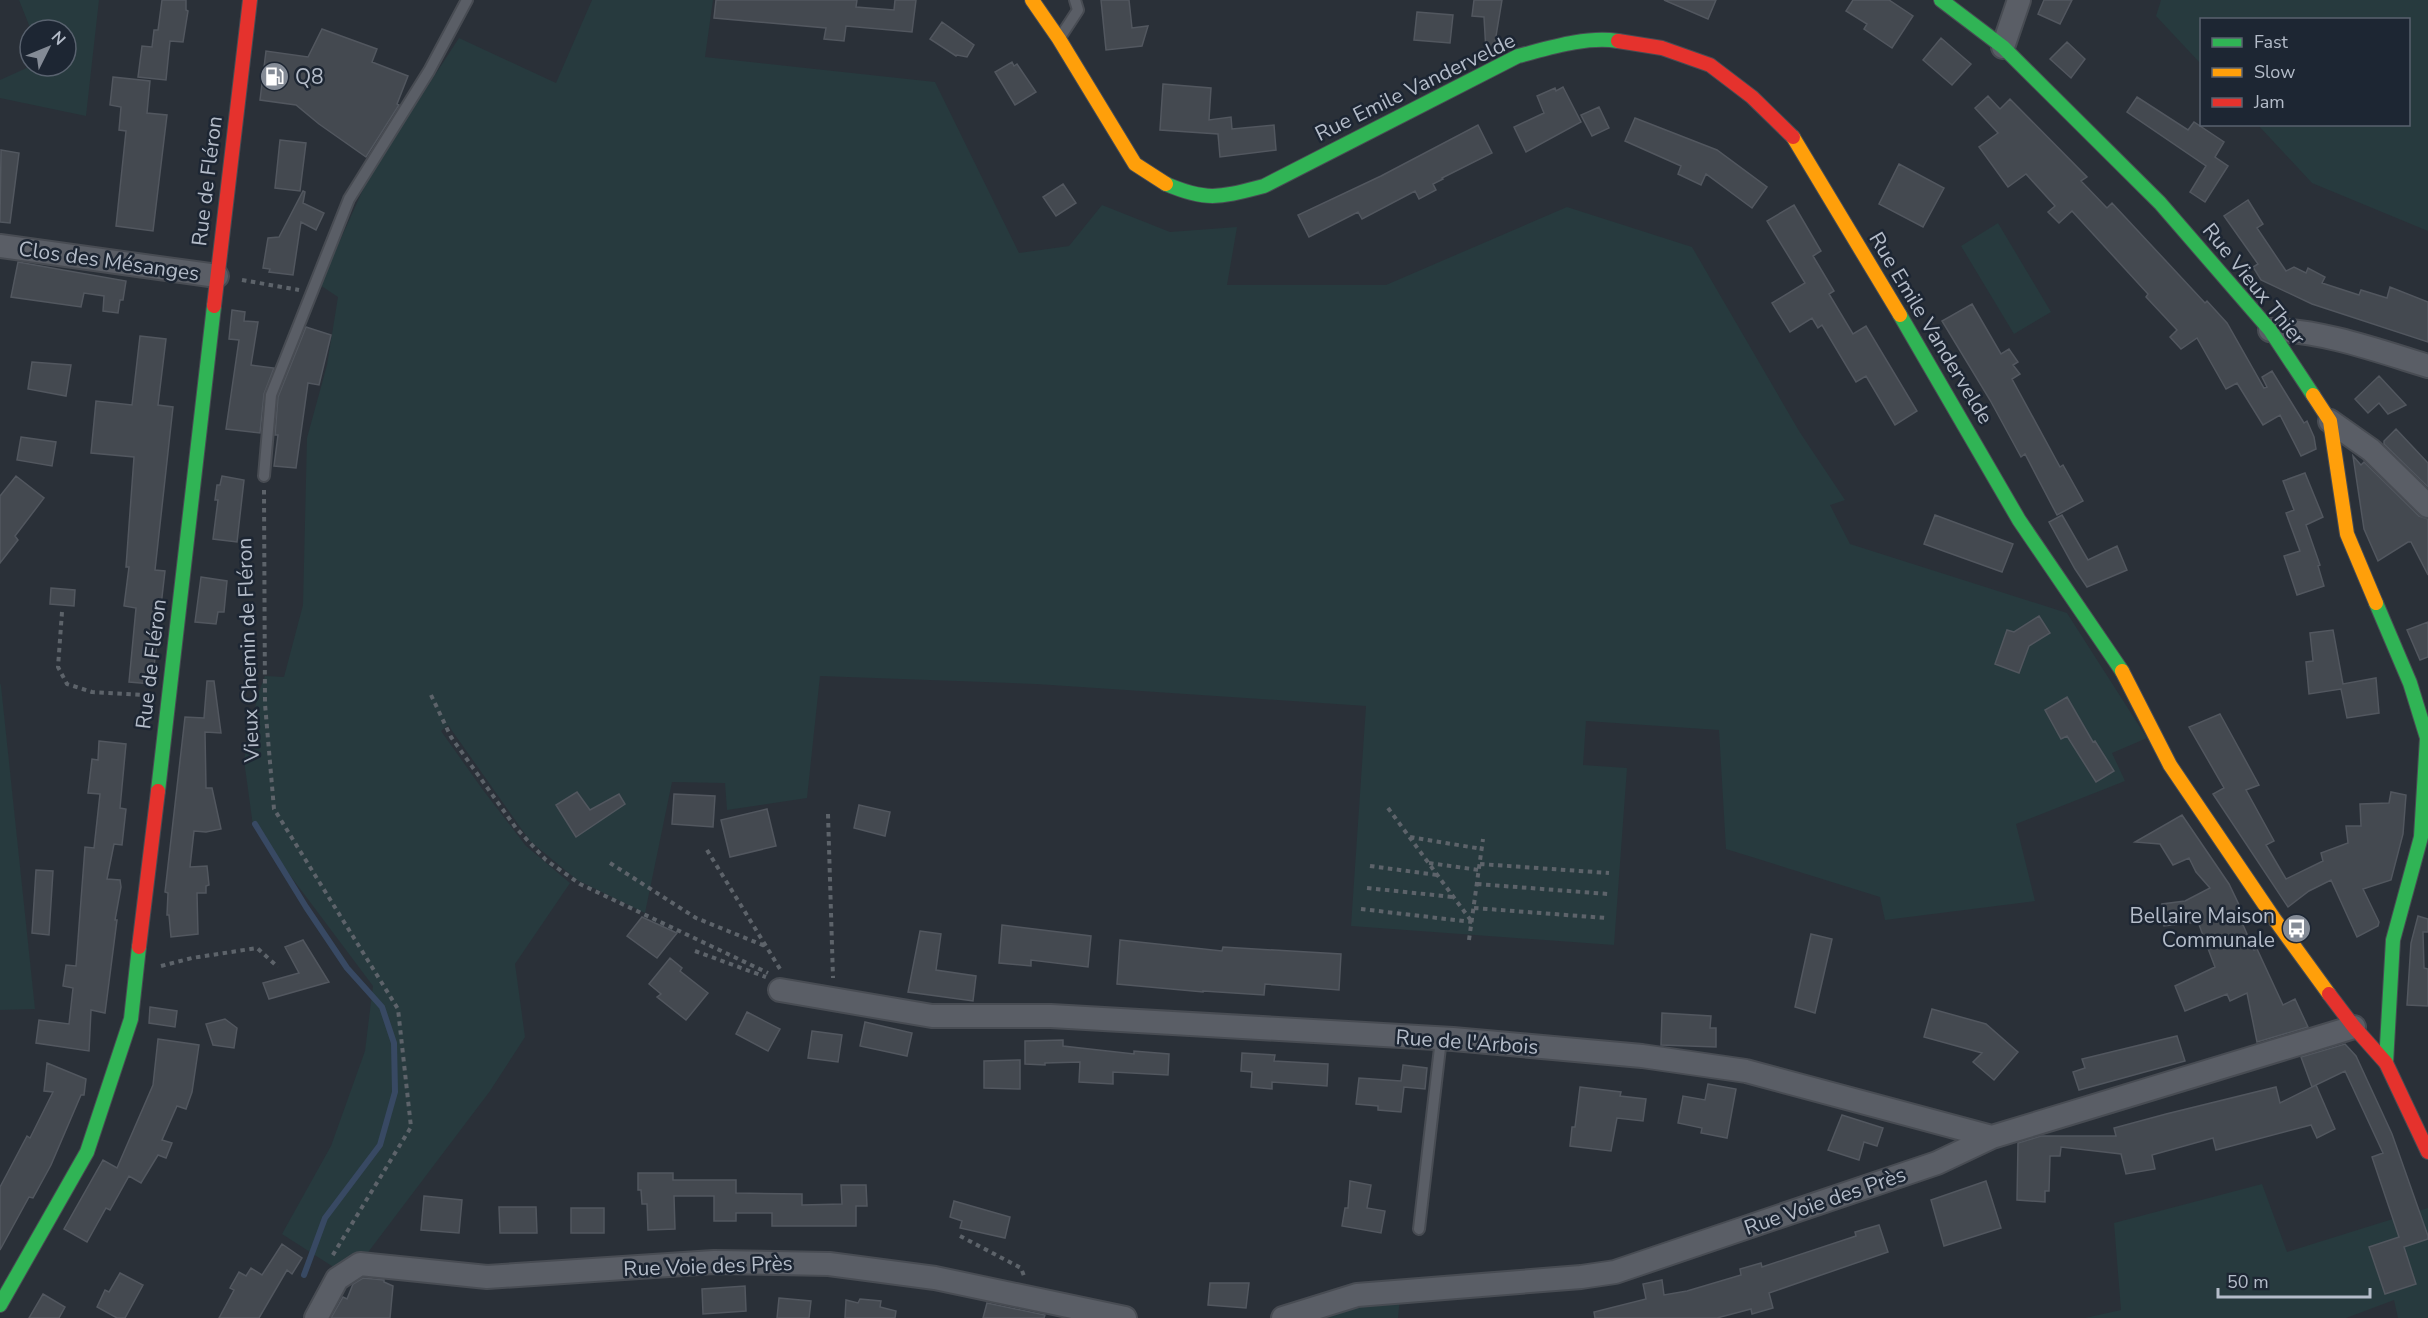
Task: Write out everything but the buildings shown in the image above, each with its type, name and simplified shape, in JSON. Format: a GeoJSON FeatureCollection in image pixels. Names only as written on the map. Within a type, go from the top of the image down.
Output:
{"type":"FeatureCollection","features":[{"type":"Feature","properties":{"kind":"street","name":"Rue de Fléron"},"geometry":{"type":"LineString","coordinates":[[0,1305],[87,1152],[131,1019],[250,0]]}},
{"type":"Feature","properties":{"kind":"street"},"geometry":{"type":"LineString","coordinates":[[1032,0],[1059,39]]}},
{"type":"Feature","properties":{"kind":"street","name":"Rue Vieux Thier"},"geometry":{"type":"LineString","coordinates":[[1941,0],[2002,47],[2160,203],[2270,330],[2330,421],[2347,534],[2419,677],[2427,738],[2421,837],[2392,940],[2386,1063]]}},
{"type":"Feature","properties":{"kind":"street"},"geometry":{"type":"LineString","coordinates":[[2002,47],[2019,0]]}},
{"type":"Feature","properties":{"kind":"street","name":"Rue Emile Vandervelde"},"geometry":{"type":"LineString","coordinates":[[1059,39],[1136,164],[1160,181],[1190,194],[1221,197],[1264,186],[1518,56],[1563,45],[1609,40],[1662,48],[1710,65],[1752,97],[1790,133],[1945,389],[2019,520],[2120,665],[2170,765],[2273,917],[2354,1027],[2386,1063],[2428,1152]]}},
{"type":"Feature","properties":{"kind":"street","name":"Clos des Mésanges"},"geometry":{"type":"LineString","coordinates":[[0,246],[217,276]]}},
{"type":"Feature","properties":{"kind":"street"},"geometry":{"type":"LineString","coordinates":[[2270,330],[2288,330],[2367,347],[2428,366]]}},
{"type":"Feature","properties":{"kind":"street"},"geometry":{"type":"LineString","coordinates":[[2330,421],[2371,450],[2428,506]]}},
{"type":"Feature","properties":{"kind":"street","name":"Rue de l'Arbois"},"geometry":{"type":"LineString","coordinates":[[783,989],[932,1016],[1051,1017],[1441,1039],[1642,1056],[1746,1071],[1992,1137]]}},
{"type":"Feature","properties":{"kind":"street","name":"Rue Voie des Près"},"geometry":{"type":"LineString","coordinates":[[1283,1318],[1357,1295],[1581,1277],[1615,1272],[1937,1163],[1992,1137],[2354,1027]]}},
{"type":"Feature","properties":{"kind":"street","name":"Rue Voie des Près"},"geometry":{"type":"LineString","coordinates":[[316,1318],[337,1279],[360,1264],[487,1277],[714,1262],[829,1264],[934,1278],[1125,1318]]}},
{"type":"Feature","properties":{"kind":"lane"},"geometry":{"type":"LineString","coordinates":[[264,476],[271,395],[350,199],[429,71],[467,0]]}},
{"type":"Feature","properties":{"kind":"lane"},"geometry":{"type":"LineString","coordinates":[[1059,39],[1078,10],[1075,0]]}},
{"type":"Feature","properties":{"kind":"lane"},"geometry":{"type":"LineString","coordinates":[[1419,1229],[1441,1039]]}},
{"type":"Feature","properties":{"kind":"path"},"geometry":{"type":"LineString","coordinates":[[217,276],[312,292]]}},
{"type":"Feature","properties":{"kind":"path","name":"Vieux Chemin de Fléron"},"geometry":{"type":"LineString","coordinates":[[264,476],[265,704],[274,808],[398,1009],[411,1127],[356,1214],[326,1267]]}},
{"type":"Feature","properties":{"kind":"path"},"geometry":{"type":"LineString","coordinates":[[62,612],[57,667],[67,684],[92,692],[168,696]]}},
{"type":"Feature","properties":{"kind":"path"},"geometry":{"type":"LineString","coordinates":[[430,695],[451,737],[516,828],[546,860],[580,884],[774,976],[783,989]]}},
{"type":"Feature","properties":{"kind":"path"},"geometry":{"type":"LineString","coordinates":[[1388,808],[1472,922]]}},
{"type":"Feature","properties":{"kind":"path"},"geometry":{"type":"LineString","coordinates":[[828,814],[834,1000]]}},
{"type":"Feature","properties":{"kind":"path"},"geometry":{"type":"LineString","coordinates":[[1409,837],[1482,849]]}},
{"type":"Feature","properties":{"kind":"path"},"geometry":{"type":"LineString","coordinates":[[1469,940],[1483,839]]}},
{"type":"Feature","properties":{"kind":"path"},"geometry":{"type":"LineString","coordinates":[[707,850],[766,947],[783,989]]}},
{"type":"Feature","properties":{"kind":"path"},"geometry":{"type":"LineString","coordinates":[[1428,862],[1479,870]]}},
{"type":"Feature","properties":{"kind":"path"},"geometry":{"type":"LineString","coordinates":[[610,863],[696,918],[766,947]]}},
{"type":"Feature","properties":{"kind":"path"},"geometry":{"type":"LineString","coordinates":[[1480,864],[1609,873]]}},
{"type":"Feature","properties":{"kind":"path"},"geometry":{"type":"LineString","coordinates":[[1370,866],[1437,875]]}},
{"type":"Feature","properties":{"kind":"path"},"geometry":{"type":"LineString","coordinates":[[1477,884],[1608,894]]}},
{"type":"Feature","properties":{"kind":"path"},"geometry":{"type":"LineString","coordinates":[[1367,888],[1453,897]]}},
{"type":"Feature","properties":{"kind":"path"},"geometry":{"type":"LineString","coordinates":[[1474,908],[1606,918]]}},
{"type":"Feature","properties":{"kind":"path"},"geometry":{"type":"LineString","coordinates":[[1361,909],[1472,922]]}},
{"type":"Feature","properties":{"kind":"path"},"geometry":{"type":"LineString","coordinates":[[136,973],[192,958],[257,948],[278,967]]}},
{"type":"Feature","properties":{"kind":"path"},"geometry":{"type":"LineString","coordinates":[[695,951],[769,978],[783,989]]}},
{"type":"Feature","properties":{"kind":"path"},"geometry":{"type":"LineString","coordinates":[[960,1236],[1021,1268],[1033,1299]]}},
{"type":"Feature","properties":{"kind":"green space"},"geometry":{"type":"Polygon","coordinates":[[[19,0],[99,0],[86,116],[0,98],[0,80],[18,72],[18,78],[78,78],[78,18],[26,18],[19,0]]]}},
{"type":"Feature","properties":{"kind":"green space"},"geometry":{"type":"Polygon","coordinates":[[[592,0],[713,0],[705,57],[935,82],[1019,253],[1069,246],[1102,205],[1170,232],[1237,227],[1227,285],[1386,285],[1567,207],[1692,247],[1799,431],[1845,500],[1830,505],[1850,544],[2067,613],[2147,738],[2112,753],[2125,781],[2016,824],[2035,901],[1885,920],[1880,897],[1726,849],[1719,730],[1586,721],[1583,765],[1627,768],[1614,945],[1351,926],[1366,706],[1036,684],[820,676],[807,798],[727,810],[725,783],[672,782],[645,913],[577,880],[530,841],[448,725],[441,731],[526,846],[570,883],[515,964],[525,1037],[490,1091],[366,1255],[335,1268],[282,1234],[331,1146],[365,1051],[373,986],[253,826],[244,760],[258,694],[265,676],[284,677],[303,605],[307,438],[327,365],[338,297],[320,285],[369,176],[459,38],[556,83],[592,0]]]}},
{"type":"Feature","properties":{"kind":"green space"},"geometry":{"type":"Polygon","coordinates":[[[2161,0],[2428,0],[2428,231],[2312,183],[2259,126],[2410,126],[2410,18],[2200,18],[2200,63],[2156,16],[2161,0]]]}},
{"type":"Feature","properties":{"kind":"green space"},"geometry":{"type":"Polygon","coordinates":[[[1998,223],[2051,312],[2014,334],[1961,246],[1998,223]]]}},
{"type":"Feature","properties":{"kind":"green space"},"geometry":{"type":"Polygon","coordinates":[[[0,683],[1,686],[35,1009],[0,1010],[0,683]]]}},
{"type":"Feature","properties":{"kind":"green space"},"geometry":{"type":"Polygon","coordinates":[[[2262,1184],[2287,1252],[2428,1208],[2428,1318],[2398,1318],[2394,1300],[2346,1318],[2085,1318],[2121,1310],[2114,1223],[2262,1184]]]}},
{"type":"Feature","properties":{"kind":"green space"},"geometry":{"type":"Polygon","coordinates":[[[1400,1297],[1398,1318],[1302,1318],[1400,1297]]]}},
{"type":"Feature","properties":{"kind":"waterway"},"geometry":{"type":"LineString","coordinates":[[255,824],[347,968],[382,1007],[394,1043],[395,1092],[380,1145],[325,1218],[304,1275]]}},
{"type":"Feature","properties":{"kind":"traffic: fast"},"geometry":{"type":"LineString","coordinates":[[1941,0],[2003,47],[2160,203],[2270,330],[2313,395]]}},
{"type":"Feature","properties":{"kind":"traffic: fast"},"geometry":{"type":"LineString","coordinates":[[1166,184],[1193,193],[1215,196],[1264,186],[1518,56],[1580,41],[1618,41]]}},
{"type":"Feature","properties":{"kind":"traffic: fast"},"geometry":{"type":"LineString","coordinates":[[158,791],[214,306]]}},
{"type":"Feature","properties":{"kind":"traffic: fast"},"geometry":{"type":"LineString","coordinates":[[1900,315],[2019,520],[2122,671]]}},
{"type":"Feature","properties":{"kind":"traffic: fast"},"geometry":{"type":"LineString","coordinates":[[2376,603],[2410,683],[2427,738],[2421,837],[2393,940],[2386,1063]]}},
{"type":"Feature","properties":{"kind":"traffic: fast"},"geometry":{"type":"LineString","coordinates":[[0,1305],[87,1152],[131,1019],[139,947]]}},
{"type":"Feature","properties":{"kind":"traffic: slow"},"geometry":{"type":"LineString","coordinates":[[1032,0],[1059,39],[1135,164],[1166,184]]}},
{"type":"Feature","properties":{"kind":"traffic: slow"},"geometry":{"type":"LineString","coordinates":[[1793,137],[1900,315]]}},
{"type":"Feature","properties":{"kind":"traffic: slow"},"geometry":{"type":"LineString","coordinates":[[2313,395],[2330,421],[2347,534],[2376,603]]}},
{"type":"Feature","properties":{"kind":"traffic: slow"},"geometry":{"type":"LineString","coordinates":[[2122,671],[2170,765],[2273,917],[2329,994]]}},
{"type":"Feature","properties":{"kind":"traffic: jam"},"geometry":{"type":"LineString","coordinates":[[214,306],[250,0]]}},
{"type":"Feature","properties":{"kind":"traffic: jam"},"geometry":{"type":"LineString","coordinates":[[1618,41],[1662,48],[1710,65],[1752,97],[1793,137]]}},
{"type":"Feature","properties":{"kind":"traffic: jam"},"geometry":{"type":"LineString","coordinates":[[139,947],[158,791]]}},
{"type":"Feature","properties":{"kind":"traffic: jam"},"geometry":{"type":"LineString","coordinates":[[2329,994],[2386,1063],[2428,1152]]}},
{"type":"Feature","properties":{"kind":"place","name":"Q8"},"geometry":{"type":"Point","coordinates":[274,77]}},
{"type":"Feature","properties":{"kind":"place","name":"Bellaire Maison Communale"},"geometry":{"type":"Point","coordinates":[2296,928]}}]}
